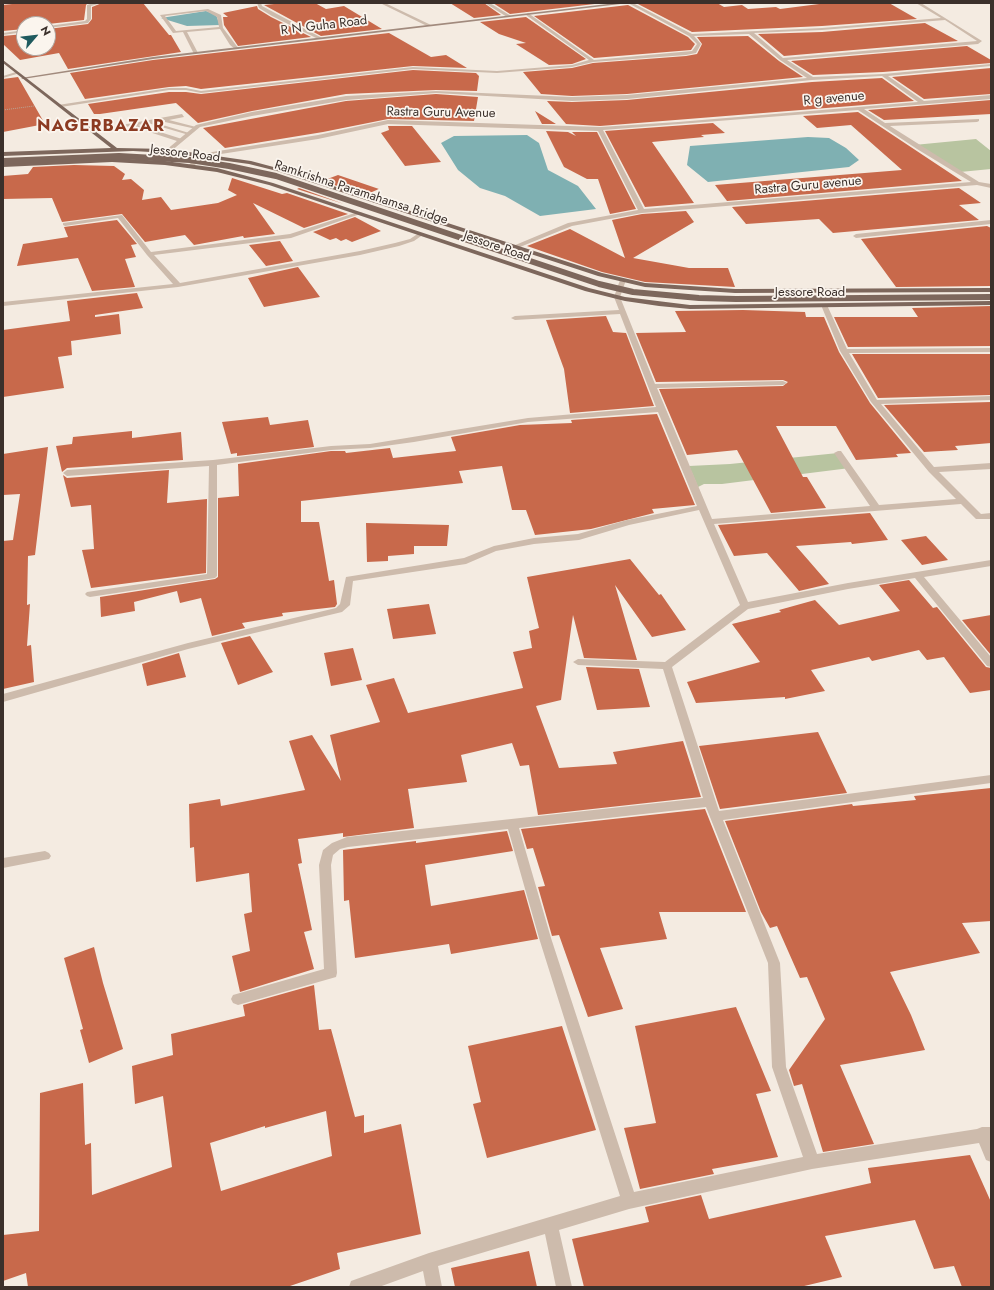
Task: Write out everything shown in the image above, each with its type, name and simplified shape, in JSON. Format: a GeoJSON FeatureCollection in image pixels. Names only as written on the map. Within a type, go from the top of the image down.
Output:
{"type":"FeatureCollection","features":[{"type":"Feature","properties":{"kind":"main road"},"geometry":{"type":"LineString","coordinates":[[3,61],[115,149],[112,160]]}},
{"type":"Feature","properties":{"kind":"main road","name":"Jessore Road"},"geometry":{"type":"LineString","coordinates":[[3,154],[115,149],[168,150],[248,162],[279,170],[600,275],[677,288],[735,291],[991,290]]}},
{"type":"Feature","properties":{"kind":"main road","name":"Ramkrishna Paramahamsa Bridge"},"geometry":{"type":"LineString","coordinates":[[3,161],[119,156],[190,160],[229,166],[276,176],[592,282],[633,292],[714,298],[991,297]]}},
{"type":"Feature","properties":{"kind":"main road","name":"Jessore Road"},"geometry":{"type":"LineString","coordinates":[[3,165],[112,160],[192,165],[243,175],[587,290],[659,304],[690,307],[991,303]]}},
{"type":"Feature","properties":{"kind":"street"},"geometry":{"type":"LineString","coordinates":[[56,26],[86,22],[89,19],[89,6],[99,3]]}},
{"type":"Feature","properties":{"kind":"street"},"geometry":{"type":"LineString","coordinates":[[259,3],[260,7],[320,38]]}},
{"type":"Feature","properties":{"kind":"street"},"geometry":{"type":"LineString","coordinates":[[382,3],[429,25]]}},
{"type":"Feature","properties":{"kind":"street"},"geometry":{"type":"LineString","coordinates":[[487,3],[509,16]]}},
{"type":"Feature","properties":{"kind":"street"},"geometry":{"type":"LineString","coordinates":[[59,104],[169,89],[186,89],[201,92],[413,68],[497,72],[572,66],[593,61],[686,54],[694,52],[699,44],[691,35],[629,3]]}},
{"type":"Feature","properties":{"kind":"street","name":"R N Guha Road"},"geometry":{"type":"LineString","coordinates":[[24,78],[196,53],[629,3]]}},
{"type":"Feature","properties":{"kind":"street"},"geometry":{"type":"LineString","coordinates":[[782,59],[980,41],[918,3]]}},
{"type":"Feature","properties":{"kind":"street"},"geometry":{"type":"LineString","coordinates":[[221,28],[175,32],[162,15],[207,10],[218,16],[221,28],[232,44],[237,48]]}},
{"type":"Feature","properties":{"kind":"street"},"geometry":{"type":"LineString","coordinates":[[528,14],[593,61]]}},
{"type":"Feature","properties":{"kind":"street"},"geometry":{"type":"LineString","coordinates":[[691,35],[822,29],[946,19]]}},
{"type":"Feature","properties":{"kind":"street"},"geometry":{"type":"LineString","coordinates":[[184,31],[196,53]]}},
{"type":"Feature","properties":{"kind":"street"},"geometry":{"type":"LineString","coordinates":[[3,34],[16,32]]}},
{"type":"Feature","properties":{"kind":"street"},"geometry":{"type":"LineString","coordinates":[[750,32],[782,59],[812,79]]}},
{"type":"Feature","properties":{"kind":"street"},"geometry":{"type":"LineString","coordinates":[[168,150],[194,128],[239,117],[311,103],[404,93],[436,92],[572,99],[627,97],[812,79],[883,75],[991,65]]}},
{"type":"Feature","properties":{"kind":"street"},"geometry":{"type":"LineString","coordinates":[[3,77],[18,73]]}},
{"type":"Feature","properties":{"kind":"street"},"geometry":{"type":"LineString","coordinates":[[883,75],[923,103]]}},
{"type":"Feature","properties":{"kind":"street","name":"R g avenue"},"geometry":{"type":"LineString","coordinates":[[678,124],[991,97]]}},
{"type":"Feature","properties":{"kind":"street","name":"Rastra Guru avenue"},"geometry":{"type":"LineString","coordinates":[[860,109],[977,183]]}},
{"type":"Feature","properties":{"kind":"street"},"geometry":{"type":"LineString","coordinates":[[92,131],[182,116]]}},
{"type":"Feature","properties":{"kind":"street"},"geometry":{"type":"LineString","coordinates":[[163,120],[194,128]]}},
{"type":"Feature","properties":{"kind":"street"},"geometry":{"type":"LineString","coordinates":[[885,125],[977,120]]}},
{"type":"Feature","properties":{"kind":"street"},"geometry":{"type":"LineString","coordinates":[[148,122],[187,134]]}},
{"type":"Feature","properties":{"kind":"street","name":"Rastra Guru Avenue"},"geometry":{"type":"LineString","coordinates":[[206,155],[318,136],[388,122],[600,129],[678,124]]}},
{"type":"Feature","properties":{"kind":"street"},"geometry":{"type":"LineString","coordinates":[[131,125],[180,140]]}},
{"type":"Feature","properties":{"kind":"street"},"geometry":{"type":"LineString","coordinates":[[600,129],[642,211]]}},
{"type":"Feature","properties":{"kind":"street"},"geometry":{"type":"LineString","coordinates":[[192,165],[206,155]]}},
{"type":"Feature","properties":{"kind":"street","name":"Rastra Guru avenue"},"geometry":{"type":"LineString","coordinates":[[515,247],[570,224],[642,211],[977,183],[991,186]]}},
{"type":"Feature","properties":{"kind":"street"},"geometry":{"type":"LineString","coordinates":[[149,254],[226,246],[292,236],[360,213]]}},
{"type":"Feature","properties":{"kind":"street"},"geometry":{"type":"LineString","coordinates":[[65,224],[120,216],[149,254],[178,285]]}},
{"type":"Feature","properties":{"kind":"street"},"geometry":{"type":"LineString","coordinates":[[856,236],[991,222]]}},
{"type":"Feature","properties":{"kind":"street"},"geometry":{"type":"LineString","coordinates":[[3,304],[178,285],[360,253],[397,245],[412,240],[421,234]]}},
{"type":"Feature","properties":{"kind":"street"},"geometry":{"type":"LineString","coordinates":[[624,280],[617,297],[652,386],[745,606]]}},
{"type":"Feature","properties":{"kind":"street"},"geometry":{"type":"LineString","coordinates":[[824,305],[844,351],[875,402],[932,470],[979,517],[991,516]]}},
{"type":"Feature","properties":{"kind":"street"},"geometry":{"type":"LineString","coordinates":[[515,318],[623,312]]}},
{"type":"Feature","properties":{"kind":"street"},"geometry":{"type":"LineString","coordinates":[[844,351],[991,350]]}},
{"type":"Feature","properties":{"kind":"street"},"geometry":{"type":"LineString","coordinates":[[652,386],[783,383]]}},
{"type":"Feature","properties":{"kind":"street"},"geometry":{"type":"LineString","coordinates":[[875,402],[991,398]]}},
{"type":"Feature","properties":{"kind":"street"},"geometry":{"type":"LineString","coordinates":[[67,473],[213,463],[331,448],[370,446],[414,440],[528,420],[662,409]]}},
{"type":"Feature","properties":{"kind":"street"},"geometry":{"type":"LineString","coordinates":[[838,452],[876,508]]}},
{"type":"Feature","properties":{"kind":"street"},"geometry":{"type":"LineString","coordinates":[[90,594],[212,576],[213,463]]}},
{"type":"Feature","properties":{"kind":"street"},"geometry":{"type":"LineString","coordinates":[[932,470],[991,466]]}},
{"type":"Feature","properties":{"kind":"street"},"geometry":{"type":"LineString","coordinates":[[710,522],[963,501]]}},
{"type":"Feature","properties":{"kind":"street"},"geometry":{"type":"LineString","coordinates":[[3,698],[188,646],[339,610],[345,604],[349,579],[466,561],[494,549],[534,541],[579,537],[627,523],[703,507]]}},
{"type":"Feature","properties":{"kind":"street"},"geometry":{"type":"LineString","coordinates":[[578,662],[667,666],[745,606],[991,563]]}},
{"type":"Feature","properties":{"kind":"street"},"geometry":{"type":"LineString","coordinates":[[917,575],[991,664]]}},
{"type":"Feature","properties":{"kind":"street"},"geometry":{"type":"LineString","coordinates":[[667,666],[710,802],[717,816],[774,963],[779,1067],[812,1162]]}},
{"type":"Feature","properties":{"kind":"street"},"geometry":{"type":"LineString","coordinates":[[717,816],[991,779]]}},
{"type":"Feature","properties":{"kind":"street"},"geometry":{"type":"LineString","coordinates":[[238,999],[331,973],[325,865],[327,853],[336,846],[347,842],[710,802]]}},
{"type":"Feature","properties":{"kind":"street"},"geometry":{"type":"LineString","coordinates":[[512,823],[545,938],[629,1201]]}},
{"type":"Feature","properties":{"kind":"street"},"geometry":{"type":"LineString","coordinates":[[3,863],[45,856]]}},
{"type":"Feature","properties":{"kind":"street"},"geometry":{"type":"LineString","coordinates":[[357,1287],[429,1261],[629,1201],[812,1162],[986,1134],[991,1155]]}},
{"type":"Feature","properties":{"kind":"street"},"geometry":{"type":"LineString","coordinates":[[550,1224],[564,1287]]}},
{"type":"Feature","properties":{"kind":"street"},"geometry":{"type":"LineString","coordinates":[[429,1261],[434,1287]]}},
{"type":"Feature","properties":{"kind":"path"},"geometry":{"type":"LineString","coordinates":[[3,110],[59,104]]}},
{"type":"Feature","properties":{"kind":"green space"},"geometry":{"type":"Polygon","coordinates":[[[976,139],[991,151],[991,169],[960,172],[914,145],[976,139]]]}},
{"type":"Feature","properties":{"kind":"green space"},"geometry":{"type":"Polygon","coordinates":[[[838,453],[850,468],[722,484],[704,484],[698,487],[689,466],[730,464],[838,453]]]}},
{"type":"Feature","properties":{"kind":"water"},"geometry":{"type":"Polygon","coordinates":[[[206,11],[216,15],[220,25],[187,26],[161,18],[206,11]]]}},
{"type":"Feature","properties":{"kind":"water"},"geometry":{"type":"Polygon","coordinates":[[[527,135],[539,143],[548,170],[578,186],[596,209],[540,216],[505,196],[480,188],[458,170],[441,143],[454,136],[527,135]]]}},
{"type":"Feature","properties":{"kind":"water"},"geometry":{"type":"Polygon","coordinates":[[[808,137],[829,138],[846,148],[859,160],[849,167],[708,182],[687,165],[690,146],[808,137]]]}},
{"type":"Feature","properties":{"kind":"building"},"geometry":{"type":"Polygon","coordinates":[[[21,3],[88,3],[86,5],[84,20],[56,23],[56,16],[16,16],[16,30],[3,31],[3,5],[21,3]]]}},
{"type":"Feature","properties":{"kind":"building"},"geometry":{"type":"Polygon","coordinates":[[[102,3],[143,3],[169,35],[171,35],[181,52],[68,69],[59,53],[56,54],[56,28],[88,24],[92,19],[92,7],[102,3]]]}},
{"type":"Feature","properties":{"kind":"building"},"geometry":{"type":"Polygon","coordinates":[[[284,3],[315,3],[326,9],[344,6],[382,29],[321,36],[264,5],[284,3]]]}},
{"type":"Feature","properties":{"kind":"building"},"geometry":{"type":"Polygon","coordinates":[[[450,3],[484,3],[501,15],[474,18],[450,3]]]}},
{"type":"Feature","properties":{"kind":"building"},"geometry":{"type":"Polygon","coordinates":[[[493,3],[603,3],[510,14],[493,3]]]}},
{"type":"Feature","properties":{"kind":"building"},"geometry":{"type":"Polygon","coordinates":[[[636,3],[717,3],[724,7],[742,5],[748,9],[776,7],[780,9],[827,3],[889,3],[917,19],[822,26],[692,32],[636,3]]]}},
{"type":"Feature","properties":{"kind":"building"},"geometry":{"type":"Polygon","coordinates":[[[628,5],[688,37],[695,44],[691,50],[594,58],[534,16],[628,5]]]}},
{"type":"Feature","properties":{"kind":"building"},"geometry":{"type":"Polygon","coordinates":[[[257,6],[258,9],[271,17],[311,37],[238,46],[224,25],[223,17],[228,17],[223,13],[257,6]]]}},
{"type":"Feature","properties":{"kind":"building"},"geometry":{"type":"Polygon","coordinates":[[[526,17],[586,59],[572,64],[549,65],[516,44],[526,43],[499,34],[480,22],[526,17]]]}},
{"type":"Feature","properties":{"kind":"building"},"geometry":{"type":"Polygon","coordinates":[[[925,23],[958,41],[784,56],[758,34],[822,32],[925,23]]]}},
{"type":"Feature","properties":{"kind":"building"},"geometry":{"type":"Polygon","coordinates":[[[389,33],[431,57],[446,55],[467,68],[413,66],[201,89],[186,86],[169,87],[85,99],[70,73],[153,60],[389,33]]]}},
{"type":"Feature","properties":{"kind":"building"},"geometry":{"type":"Polygon","coordinates":[[[16,35],[16,56],[42,56],[20,60],[3,44],[3,36],[16,35]]]}},
{"type":"Feature","properties":{"kind":"building"},"geometry":{"type":"Polygon","coordinates":[[[748,36],[779,61],[803,77],[627,94],[572,96],[541,94],[523,72],[572,68],[593,63],[686,56],[697,54],[702,44],[697,37],[748,36]]]}},
{"type":"Feature","properties":{"kind":"building"},"geometry":{"type":"Polygon","coordinates":[[[967,46],[991,60],[991,63],[883,72],[813,75],[791,61],[967,46]]]}},
{"type":"Feature","properties":{"kind":"building"},"geometry":{"type":"Polygon","coordinates":[[[991,68],[991,94],[924,99],[892,77],[991,68]]]}},
{"type":"Feature","properties":{"kind":"building"},"geometry":{"type":"Polygon","coordinates":[[[413,70],[476,73],[479,76],[477,91],[436,90],[346,94],[252,111],[198,123],[176,103],[100,114],[94,114],[88,104],[169,92],[201,94],[413,70]]]}},
{"type":"Feature","properties":{"kind":"building"},"geometry":{"type":"Polygon","coordinates":[[[18,77],[45,124],[3,132],[3,79],[18,77]]]}},
{"type":"Feature","properties":{"kind":"building"},"geometry":{"type":"Polygon","coordinates":[[[882,78],[914,101],[600,126],[566,124],[547,101],[572,102],[627,100],[812,82],[882,78]]]}},
{"type":"Feature","properties":{"kind":"building"},"geometry":{"type":"Polygon","coordinates":[[[436,94],[478,97],[474,121],[388,119],[323,132],[225,148],[203,128],[346,101],[436,94]]]}},
{"type":"Feature","properties":{"kind":"building"},"geometry":{"type":"Polygon","coordinates":[[[991,100],[991,114],[884,120],[868,110],[991,100]]]}},
{"type":"Feature","properties":{"kind":"building"},"geometry":{"type":"Polygon","coordinates":[[[535,111],[556,124],[542,124],[535,111]]]}},
{"type":"Feature","properties":{"kind":"building"},"geometry":{"type":"Polygon","coordinates":[[[858,112],[962,181],[727,201],[715,185],[902,170],[851,125],[817,128],[803,116],[858,112]]]}},
{"type":"Feature","properties":{"kind":"building"},"geometry":{"type":"Polygon","coordinates":[[[713,123],[725,133],[701,135],[704,137],[652,142],[694,203],[645,207],[605,131],[713,123]]]}},
{"type":"Feature","properties":{"kind":"building"},"geometry":{"type":"Polygon","coordinates":[[[388,126],[412,126],[441,162],[405,166],[381,133],[389,130],[388,126]]]}},
{"type":"Feature","properties":{"kind":"building"},"geometry":{"type":"Polygon","coordinates":[[[546,131],[568,132],[576,136],[572,132],[597,132],[636,209],[610,214],[598,179],[587,179],[564,167],[546,131]]]}},
{"type":"Feature","properties":{"kind":"building"},"geometry":{"type":"Polygon","coordinates":[[[74,165],[114,166],[125,174],[122,180],[131,179],[144,190],[142,200],[161,197],[171,210],[218,203],[237,195],[228,190],[232,178],[282,194],[287,193],[348,214],[304,228],[253,203],[275,234],[244,238],[243,236],[194,245],[185,235],[145,242],[122,214],[62,222],[52,198],[3,199],[3,176],[28,174],[33,167],[74,165]]]}},
{"type":"Feature","properties":{"kind":"building"},"geometry":{"type":"Polygon","coordinates":[[[338,175],[379,189],[365,195],[322,181],[338,175]]]}},
{"type":"Feature","properties":{"kind":"building"},"geometry":{"type":"Polygon","coordinates":[[[299,188],[344,204],[297,189],[299,188]]]}},
{"type":"Feature","properties":{"kind":"building"},"geometry":{"type":"Polygon","coordinates":[[[959,188],[981,203],[959,205],[979,220],[833,233],[819,219],[746,224],[732,207],[959,188]]]}},
{"type":"Feature","properties":{"kind":"building"},"geometry":{"type":"Polygon","coordinates":[[[686,211],[694,222],[633,258],[689,268],[728,268],[735,287],[645,282],[602,272],[527,246],[570,229],[625,258],[612,220],[642,214],[686,211]]]}},
{"type":"Feature","properties":{"kind":"building"},"geometry":{"type":"Polygon","coordinates":[[[355,217],[381,231],[352,242],[346,239],[341,241],[336,238],[330,240],[313,232],[355,217]]]}},
{"type":"Feature","properties":{"kind":"building"},"geometry":{"type":"Polygon","coordinates":[[[117,220],[137,244],[131,245],[136,257],[125,259],[135,287],[92,291],[78,258],[17,266],[23,244],[68,237],[64,227],[117,220]]]}},
{"type":"Feature","properties":{"kind":"building"},"geometry":{"type":"Polygon","coordinates":[[[987,226],[991,228],[991,286],[896,287],[861,239],[987,226]]]}},
{"type":"Feature","properties":{"kind":"building"},"geometry":{"type":"Polygon","coordinates":[[[280,241],[293,261],[266,266],[249,245],[280,241]]]}},
{"type":"Feature","properties":{"kind":"building"},"geometry":{"type":"Polygon","coordinates":[[[298,267],[320,297],[264,307],[248,278],[298,267]]]}},
{"type":"Feature","properties":{"kind":"building"},"geometry":{"type":"Polygon","coordinates":[[[137,293],[143,308],[95,315],[95,317],[119,314],[121,334],[71,341],[72,355],[58,357],[64,388],[3,397],[3,330],[70,321],[67,301],[137,293]]]}},
{"type":"Feature","properties":{"kind":"building"},"geometry":{"type":"Polygon","coordinates":[[[991,306],[991,346],[848,347],[834,317],[918,317],[912,308],[991,306]]]}},
{"type":"Feature","properties":{"kind":"building"},"geometry":{"type":"Polygon","coordinates":[[[743,310],[805,312],[806,317],[824,317],[839,352],[870,403],[911,453],[896,454],[898,457],[856,460],[836,426],[776,426],[803,477],[807,477],[826,508],[771,513],[737,450],[687,455],[659,389],[783,386],[788,382],[783,380],[656,382],[636,333],[686,332],[675,311],[743,310]]]}},
{"type":"Feature","properties":{"kind":"building"},"geometry":{"type":"Polygon","coordinates":[[[606,316],[613,332],[626,333],[654,406],[570,413],[564,369],[546,320],[606,316]]]}},
{"type":"Feature","properties":{"kind":"building"},"geometry":{"type":"Polygon","coordinates":[[[852,354],[991,354],[991,395],[878,398],[852,354]]]}},
{"type":"Feature","properties":{"kind":"building"},"geometry":{"type":"Polygon","coordinates":[[[991,402],[991,443],[955,446],[958,450],[924,452],[884,405],[991,402]]]}},
{"type":"Feature","properties":{"kind":"building"},"geometry":{"type":"Polygon","coordinates":[[[657,414],[695,505],[652,509],[654,513],[591,529],[535,535],[526,510],[512,510],[502,466],[459,471],[463,483],[301,501],[301,522],[319,522],[329,581],[334,580],[337,604],[335,607],[282,613],[283,616],[242,623],[245,628],[212,636],[201,598],[180,603],[177,591],[134,602],[135,611],[101,617],[100,597],[215,579],[218,577],[218,498],[239,496],[238,464],[331,451],[345,451],[346,453],[390,448],[393,458],[456,451],[451,437],[520,425],[572,423],[571,420],[657,414]]]}},
{"type":"Feature","properties":{"kind":"building"},"geometry":{"type":"Polygon","coordinates":[[[268,417],[270,425],[308,420],[314,447],[237,456],[237,453],[231,454],[222,422],[268,417]]]}},
{"type":"Feature","properties":{"kind":"building"},"geometry":{"type":"Polygon","coordinates":[[[132,431],[132,438],[181,432],[183,460],[67,468],[62,472],[56,446],[72,444],[73,437],[132,431]]]}},
{"type":"Feature","properties":{"kind":"building"},"geometry":{"type":"Polygon","coordinates":[[[48,447],[35,555],[28,556],[27,605],[30,604],[27,646],[31,645],[34,682],[3,689],[3,541],[13,540],[20,494],[3,495],[3,454],[48,447]]]}},
{"type":"Feature","properties":{"kind":"building"},"geometry":{"type":"Polygon","coordinates":[[[169,470],[167,503],[207,499],[206,573],[91,588],[82,550],[94,549],[91,505],[71,507],[63,475],[67,478],[169,470]]]}},
{"type":"Feature","properties":{"kind":"building"},"geometry":{"type":"Polygon","coordinates":[[[870,513],[888,540],[852,544],[851,542],[796,546],[829,584],[799,591],[767,553],[734,556],[718,525],[870,513]]]}},
{"type":"Feature","properties":{"kind":"building"},"geometry":{"type":"Polygon","coordinates":[[[366,523],[449,525],[447,546],[414,546],[414,554],[388,556],[388,561],[367,562],[366,523]]]}},
{"type":"Feature","properties":{"kind":"building"},"geometry":{"type":"Polygon","coordinates":[[[926,536],[948,560],[922,565],[901,540],[926,536]]]}},
{"type":"Feature","properties":{"kind":"building"},"geometry":{"type":"Polygon","coordinates":[[[630,559],[659,595],[661,594],[686,630],[652,637],[615,585],[637,660],[584,658],[573,615],[561,700],[536,706],[559,768],[617,764],[613,752],[683,741],[701,797],[538,815],[529,765],[520,766],[512,743],[461,755],[467,782],[408,789],[414,828],[343,837],[343,833],[298,839],[302,863],[298,864],[312,930],[304,932],[314,969],[240,992],[232,956],[250,951],[244,914],[252,912],[249,873],[196,882],[194,847],[190,848],[189,804],[220,799],[221,806],[305,790],[289,741],[312,735],[341,781],[330,735],[380,722],[366,685],[394,678],[408,713],[523,688],[513,652],[532,648],[529,631],[539,628],[527,577],[630,559]]]}},
{"type":"Feature","properties":{"kind":"building"},"geometry":{"type":"Polygon","coordinates":[[[909,580],[933,608],[937,607],[986,667],[991,668],[991,690],[970,693],[944,657],[927,660],[919,650],[872,661],[869,657],[811,670],[825,691],[785,699],[785,697],[696,703],[687,682],[760,662],[732,624],[781,612],[779,610],[815,600],[839,625],[900,611],[879,585],[909,580]]]}},
{"type":"Feature","properties":{"kind":"building"},"geometry":{"type":"Polygon","coordinates":[[[429,604],[436,634],[393,639],[387,609],[429,604]]]}},
{"type":"Feature","properties":{"kind":"building"},"geometry":{"type":"Polygon","coordinates":[[[991,615],[991,655],[962,620],[991,615]]]}},
{"type":"Feature","properties":{"kind":"building"},"geometry":{"type":"Polygon","coordinates":[[[250,636],[273,672],[238,685],[221,643],[250,636]]]}},
{"type":"Feature","properties":{"kind":"building"},"geometry":{"type":"Polygon","coordinates":[[[353,648],[362,680],[331,686],[324,653],[353,648]]]}},
{"type":"Feature","properties":{"kind":"building"},"geometry":{"type":"Polygon","coordinates":[[[179,653],[186,677],[147,686],[142,664],[179,653]]]}},
{"type":"Feature","properties":{"kind":"building"},"geometry":{"type":"Polygon","coordinates":[[[586,667],[639,669],[650,707],[597,710],[586,667]]]}},
{"type":"Feature","properties":{"kind":"building"},"geometry":{"type":"Polygon","coordinates":[[[818,732],[847,793],[720,809],[699,746],[818,732]]]}},
{"type":"Feature","properties":{"kind":"building"},"geometry":{"type":"Polygon","coordinates":[[[991,788],[991,921],[962,923],[980,953],[890,972],[911,1015],[925,1050],[840,1065],[874,1144],[823,1152],[802,1084],[794,1086],[789,1070],[825,1019],[807,977],[800,978],[777,926],[770,928],[761,912],[725,821],[852,804],[853,806],[916,800],[914,796],[991,788]]]}},
{"type":"Feature","properties":{"kind":"building"},"geometry":{"type":"Polygon","coordinates":[[[705,809],[746,912],[659,912],[667,939],[600,948],[623,1009],[588,1017],[559,935],[552,936],[538,887],[545,886],[533,848],[527,849],[521,829],[705,809]]]}},
{"type":"Feature","properties":{"kind":"building"},"geometry":{"type":"Polygon","coordinates":[[[507,831],[513,851],[425,865],[431,906],[524,890],[538,939],[451,954],[449,944],[355,958],[349,900],[344,901],[343,850],[416,841],[416,843],[507,831]]]}},
{"type":"Feature","properties":{"kind":"building"},"geometry":{"type":"Polygon","coordinates":[[[94,947],[123,1049],[89,1063],[80,1030],[83,1029],[64,958],[94,947]]]}},
{"type":"Feature","properties":{"kind":"building"},"geometry":{"type":"Polygon","coordinates":[[[314,985],[319,1030],[331,1029],[355,1117],[364,1115],[364,1133],[401,1124],[421,1234],[337,1253],[340,1269],[287,1287],[28,1287],[26,1273],[3,1281],[3,1235],[39,1231],[40,1093],[83,1083],[85,1145],[91,1143],[92,1195],[172,1167],[163,1096],[135,1104],[132,1066],[173,1055],[171,1034],[245,1016],[243,1005],[314,985]],[[326,1111],[265,1128],[265,1126],[210,1143],[221,1191],[332,1156],[326,1111]]]}},
{"type":"Feature","properties":{"kind":"building"},"geometry":{"type":"Polygon","coordinates":[[[736,1007],[771,1091],[756,1094],[778,1157],[712,1169],[714,1174],[640,1189],[624,1128],[656,1123],[635,1026],[736,1007]]]}},
{"type":"Feature","properties":{"kind":"building"},"geometry":{"type":"Polygon","coordinates":[[[562,1026],[596,1130],[487,1158],[473,1104],[481,1102],[468,1046],[562,1026]]]}},
{"type":"Feature","properties":{"kind":"building"},"geometry":{"type":"Polygon","coordinates":[[[970,1155],[991,1202],[991,1287],[962,1287],[954,1266],[934,1269],[915,1220],[825,1236],[842,1277],[800,1287],[584,1287],[572,1239],[649,1222],[645,1207],[701,1195],[709,1219],[871,1183],[868,1168],[970,1155]]]}},
{"type":"Feature","properties":{"kind":"building"},"geometry":{"type":"Polygon","coordinates":[[[529,1251],[537,1287],[455,1287],[451,1268],[529,1251]]]}},
{"type":"Feature","properties":{"kind":"district","name":"NAGERBAZAR"},"geometry":{"type":"Point","coordinates":[101,127]}}]}
